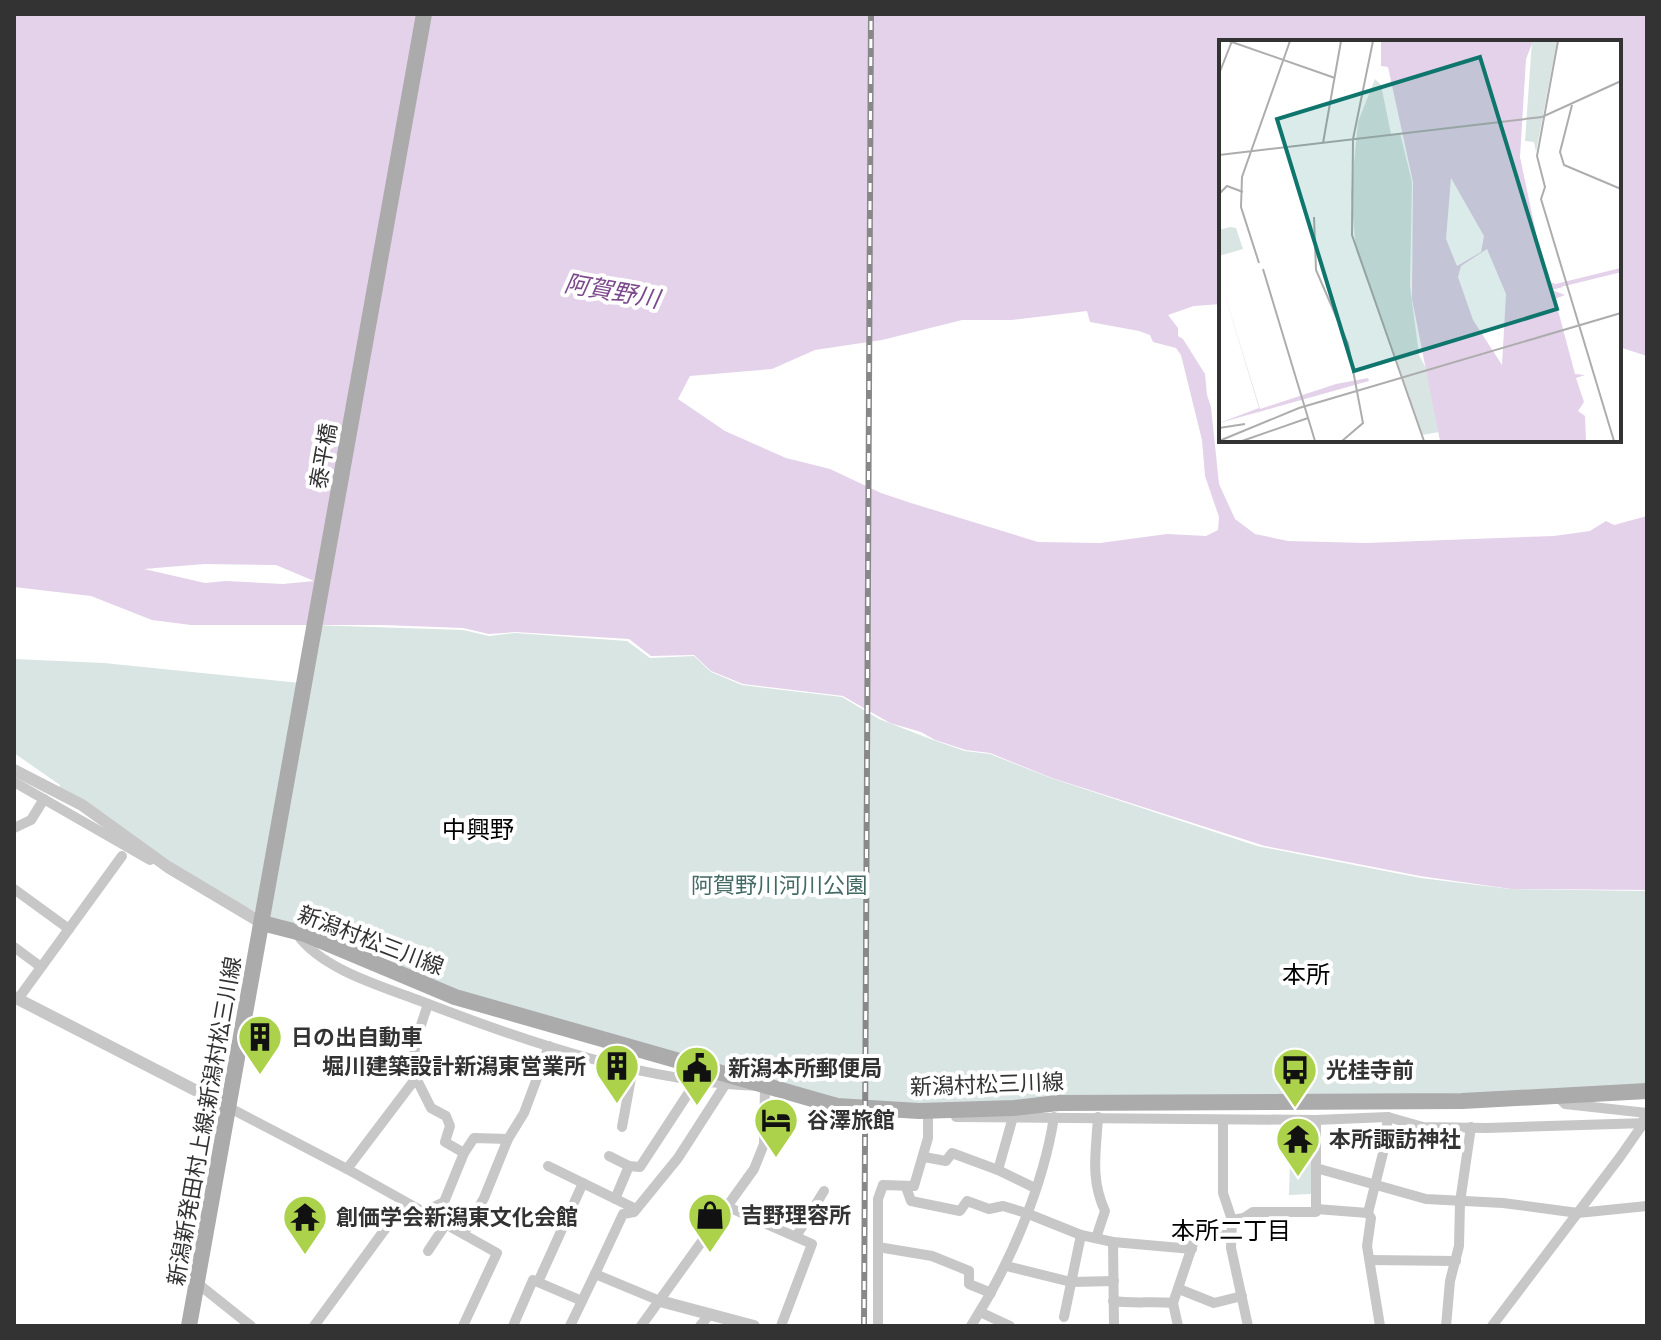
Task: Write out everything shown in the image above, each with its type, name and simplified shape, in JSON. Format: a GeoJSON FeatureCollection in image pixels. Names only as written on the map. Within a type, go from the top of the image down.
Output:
{"type":"FeatureCollection","features":[{"type":"Feature","properties":{"kind":"main road","name":"泰平橋"},"geometry":{"type":"LineString","coordinates":[[264,915],[424,14]]}},
{"type":"Feature","properties":{"kind":"main road","name":"新潟村松三川線"},"geometry":{"type":"LineString","coordinates":[[264,915],[295,932],[455,997],[837,1106],[923,1111],[1058,1103],[1462,1101],[1647,1091]]}},
{"type":"Feature","properties":{"kind":"main road","name":"新潟新発田村上線;新潟村松三川線"},"geometry":{"type":"LineString","coordinates":[[189,1326],[264,915]]}},
{"type":"Feature","properties":{"kind":"street"},"geometry":{"type":"LineString","coordinates":[[14,770],[82,805],[160,861],[264,915]]}},
{"type":"Feature","properties":{"kind":"street"},"geometry":{"type":"LineString","coordinates":[[14,782],[149,860],[160,861]]}},
{"type":"Feature","properties":{"kind":"street"},"geometry":{"type":"LineString","coordinates":[[14,828],[31,820],[44,799]]}},
{"type":"Feature","properties":{"kind":"street"},"geometry":{"type":"LineString","coordinates":[[122,856],[16,998],[347,1169],[497,1253],[463,1326]]}},
{"type":"Feature","properties":{"kind":"street"},"geometry":{"type":"LineString","coordinates":[[14,889],[69,929]]}},
{"type":"Feature","properties":{"kind":"street"},"geometry":{"type":"LineString","coordinates":[[295,932],[325,960],[377,985],[549,1046],[697,1080],[725,1085],[765,1086],[765,1129],[760,1157],[728,1207],[641,1326]]}},
{"type":"Feature","properties":{"kind":"street"},"geometry":{"type":"LineString","coordinates":[[14,947],[41,967]]}},
{"type":"Feature","properties":{"kind":"street"},"geometry":{"type":"LineString","coordinates":[[428,1004],[412,1064],[431,1108],[446,1116],[450,1126],[445,1142],[464,1153]]}},
{"type":"Feature","properties":{"kind":"street"},"geometry":{"type":"LineString","coordinates":[[464,1233],[489,1188],[508,1139],[524,1113],[549,1046]]}},
{"type":"Feature","properties":{"kind":"street"},"geometry":{"type":"LineString","coordinates":[[622,1127],[633,1067]]}},
{"type":"Feature","properties":{"kind":"street"},"geometry":{"type":"LineString","coordinates":[[347,1169],[416,1078]]}},
{"type":"Feature","properties":{"kind":"street"},"geometry":{"type":"LineString","coordinates":[[609,1156],[629,1166],[640,1167],[697,1080]]}},
{"type":"Feature","properties":{"kind":"street"},"geometry":{"type":"LineString","coordinates":[[570,1326],[623,1214],[636,1209],[678,1158],[725,1085]]}},
{"type":"Feature","properties":{"kind":"street"},"geometry":{"type":"LineString","coordinates":[[1557,1096],[1565,1104],[1608,1107],[1645,1118]]}},
{"type":"Feature","properties":{"kind":"street"},"geometry":{"type":"LineString","coordinates":[[878,1326],[878,1199],[883,1185],[914,1186],[928,1138],[923,1111],[956,1117],[1316,1120],[1388,1117],[1423,1127],[1645,1118]]}},
{"type":"Feature","properties":{"kind":"street"},"geometry":{"type":"LineString","coordinates":[[998,1170],[1013,1117]]}},
{"type":"Feature","properties":{"kind":"street"},"geometry":{"type":"LineString","coordinates":[[971,1326],[1006,1266],[1035,1188],[1054,1117]]}},
{"type":"Feature","properties":{"kind":"street"},"geometry":{"type":"LineString","coordinates":[[1096,1238],[1105,1211],[1095,1183],[1098,1117]]}},
{"type":"Feature","properties":{"kind":"street"},"geometry":{"type":"LineString","coordinates":[[1380,1326],[1367,1246],[1371,1218],[1368,1213],[1384,1149],[1388,1117]]}},
{"type":"Feature","properties":{"kind":"street"},"geometry":{"type":"LineString","coordinates":[[1492,1326],[1645,1118]]}},
{"type":"Feature","properties":{"kind":"street"},"geometry":{"type":"LineString","coordinates":[[1223,1120],[1223,1193],[1232,1220],[1234,1269],[1248,1326]]}},
{"type":"Feature","properties":{"kind":"street"},"geometry":{"type":"LineString","coordinates":[[1232,1220],[1244,1218],[1253,1212],[1316,1212],[1316,1120]]}},
{"type":"Feature","properties":{"kind":"street"},"geometry":{"type":"LineString","coordinates":[[1446,1326],[1471,1127]]}},
{"type":"Feature","properties":{"kind":"street"},"geometry":{"type":"LineString","coordinates":[[423,1212],[444,1202],[464,1153],[474,1138],[508,1139]]}},
{"type":"Feature","properties":{"kind":"street"},"geometry":{"type":"LineString","coordinates":[[924,1157],[946,1161],[952,1153],[1035,1188]]}},
{"type":"Feature","properties":{"kind":"street"},"geometry":{"type":"LineString","coordinates":[[548,1166],[636,1209]]}},
{"type":"Feature","properties":{"kind":"street"},"geometry":{"type":"LineString","coordinates":[[615,1199],[629,1166]]}},
{"type":"Feature","properties":{"kind":"street"},"geometry":{"type":"LineString","coordinates":[[1316,1168],[1417,1197],[1460,1202],[1503,1203],[1578,1213],[1647,1206]]}},
{"type":"Feature","properties":{"kind":"street"},"geometry":{"type":"LineString","coordinates":[[538,1282],[583,1183]]}},
{"type":"Feature","properties":{"kind":"street"},"geometry":{"type":"LineString","coordinates":[[906,1187],[911,1201],[942,1208],[960,1211],[967,1201],[989,1209],[1003,1206],[1081,1235],[1113,1242],[1192,1249]]}},
{"type":"Feature","properties":{"kind":"street"},"geometry":{"type":"LineString","coordinates":[[797,1235],[824,1191]]}},
{"type":"Feature","properties":{"kind":"street"},"geometry":{"type":"LineString","coordinates":[[314,1326],[405,1202]]}},
{"type":"Feature","properties":{"kind":"street"},"geometry":{"type":"LineString","coordinates":[[728,1207],[812,1244],[781,1326]]}},
{"type":"Feature","properties":{"kind":"street"},"geometry":{"type":"LineString","coordinates":[[1316,1209],[1368,1213]]}},
{"type":"Feature","properties":{"kind":"street"},"geometry":{"type":"LineString","coordinates":[[428,1251],[446,1224]]}},
{"type":"Feature","properties":{"kind":"street"},"geometry":{"type":"LineString","coordinates":[[1064,1317],[1081,1235]]}},
{"type":"Feature","properties":{"kind":"street"},"geometry":{"type":"LineString","coordinates":[[1178,1326],[1173,1303],[1196,1235],[1231,1235]]}},
{"type":"Feature","properties":{"kind":"street"},"geometry":{"type":"LineString","coordinates":[[1113,1242],[1114,1326]]}},
{"type":"Feature","properties":{"kind":"street"},"geometry":{"type":"LineString","coordinates":[[878,1247],[932,1256],[969,1271],[969,1284],[991,1293]]}},
{"type":"Feature","properties":{"kind":"street"},"geometry":{"type":"LineString","coordinates":[[1370,1260],[1456,1261]]}},
{"type":"Feature","properties":{"kind":"street"},"geometry":{"type":"LineString","coordinates":[[1006,1266],[1071,1282],[1114,1281]]}},
{"type":"Feature","properties":{"kind":"street"},"geometry":{"type":"LineString","coordinates":[[595,1274],[660,1301],[754,1326]]}},
{"type":"Feature","properties":{"kind":"street"},"geometry":{"type":"LineString","coordinates":[[513,1326],[533,1280],[582,1301]]}},
{"type":"Feature","properties":{"kind":"street"},"geometry":{"type":"LineString","coordinates":[[197,1283],[251,1326]]}},
{"type":"Feature","properties":{"kind":"street"},"geometry":{"type":"LineString","coordinates":[[1179,1289],[1214,1303],[1242,1296]]}},
{"type":"Feature","properties":{"kind":"street"},"geometry":{"type":"LineString","coordinates":[[1113,1301],[1173,1303]]}},
{"type":"Feature","properties":{"kind":"street"},"geometry":{"type":"LineString","coordinates":[[980,1312],[1010,1326]]}},
{"type":"Feature","properties":{"kind":"street"},"geometry":{"type":"LineString","coordinates":[[700,1326],[710,1314]]}},
{"type":"Feature","properties":{"kind":"green space","name":"阿賀野川河川公園"},"geometry":{"type":"Polygon","coordinates":[[[311,625],[463,630],[489,636],[515,633],[627,641],[650,658],[694,656],[711,672],[742,685],[842,697],[879,719],[933,740],[965,751],[990,754],[1051,778],[1257,846],[1421,878],[1510,889],[1647,891],[1647,1088],[934,1108],[839,1102],[454,992],[278,921],[258,910],[254,911],[179,867],[60,788],[14,753],[14,659],[104,663],[300,683],[311,625]]]}},
{"type":"Feature","properties":{"kind":"green space"},"geometry":{"type":"Polygon","coordinates":[[[1291,1122],[1312,1122],[1311,1194],[1289,1195],[1291,1122]]]}},
{"type":"Feature","properties":{"kind":"water","name":"阿賀野川"},"geometry":{"type":"Polygon","coordinates":[[[14,14],[1647,14],[1647,356],[1621,348],[1621,40],[1219,40],[1219,304],[1194,306],[1168,315],[1178,328],[1178,336],[1205,374],[1219,484],[1235,519],[1255,534],[1288,541],[1366,543],[1554,536],[1590,531],[1606,521],[1614,525],[1647,516],[1647,890],[1511,889],[1420,876],[1265,846],[1052,778],[990,753],[966,750],[935,740],[921,732],[890,723],[843,696],[743,684],[711,671],[694,655],[651,656],[629,639],[515,632],[489,634],[463,628],[383,625],[191,625],[152,620],[91,596],[14,587],[14,14]],[[1087,311],[1011,320],[962,320],[882,340],[815,350],[772,369],[690,376],[678,399],[725,431],[786,458],[830,469],[881,493],[1038,542],[1100,543],[1167,534],[1206,536],[1218,530],[1219,517],[1205,476],[1202,440],[1181,355],[1176,348],[1153,342],[1150,335],[1139,331],[1090,322],[1087,311]],[[204,564],[144,569],[205,583],[283,584],[314,581],[276,565],[204,564]]]}},
{"type":"Feature","properties":{"kind":"railway"},"geometry":{"type":"LineString","coordinates":[[864,1326],[871,14]]}},
{"type":"Feature","properties":{"kind":"place","name":"日の出自動車"},"geometry":{"type":"Point","coordinates":[260,1076]}},
{"type":"Feature","properties":{"kind":"place","name":"堀川建築設計新潟東営業所"},"geometry":{"type":"Point","coordinates":[617,1105]}},
{"type":"Feature","properties":{"kind":"place","name":"新潟本所郵便局"},"geometry":{"type":"Point","coordinates":[697,1107]}},
{"type":"Feature","properties":{"kind":"place","name":"光桂寺前"},"geometry":{"type":"Point","coordinates":[1295,1109]}},
{"type":"Feature","properties":{"kind":"place","name":"谷澤旅館"},"geometry":{"type":"Point","coordinates":[776,1159]}},
{"type":"Feature","properties":{"kind":"place","name":"本所諏訪神社"},"geometry":{"type":"Point","coordinates":[1298,1178]}},
{"type":"Feature","properties":{"kind":"place","name":"吉野理容所"},"geometry":{"type":"Point","coordinates":[710,1254]}},
{"type":"Feature","properties":{"kind":"place","name":"創価学会新潟東文化会館"},"geometry":{"type":"Point","coordinates":[305,1256]}},
{"type":"Feature","properties":{"kind":"district","name":"中興野"},"geometry":{"type":"Point","coordinates":[478,829]}},
{"type":"Feature","properties":{"kind":"district","name":"本所"},"geometry":{"type":"Point","coordinates":[1306,974]}},
{"type":"Feature","properties":{"kind":"district","name":"本所二丁目"},"geometry":{"type":"Point","coordinates":[1231,1230]}}]}
